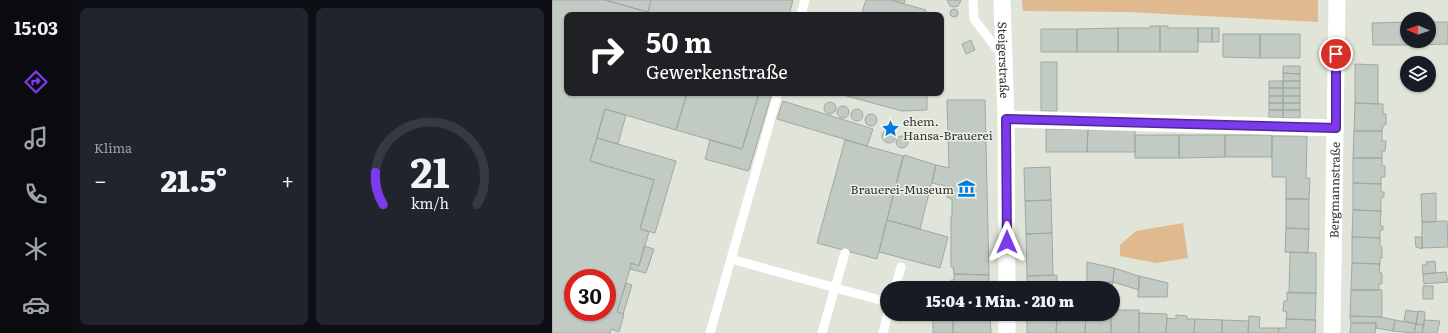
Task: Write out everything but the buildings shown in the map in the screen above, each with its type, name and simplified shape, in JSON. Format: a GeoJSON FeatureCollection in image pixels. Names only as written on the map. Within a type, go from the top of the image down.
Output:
{"type":"FeatureCollection","features":[{"type":"Feature","properties":{"kind":"street","name":"Steigerstraße"},"geometry":{"type":"LineString","coordinates":[[1002,0],[1006,119],[1007,281]]}},
{"type":"Feature","properties":{"kind":"street","name":"Bergmannstraße"},"geometry":{"type":"LineString","coordinates":[[1332,333],[1337,0]]}},
{"type":"Feature","properties":{"kind":"street"},"geometry":{"type":"LineString","coordinates":[[1006,119],[1336,128]]}},
{"type":"Feature","properties":{"kind":"street"},"geometry":{"type":"LineString","coordinates":[[1007,321],[1007,333]]}},
{"type":"Feature","properties":{"kind":"lane"},"geometry":{"type":"LineString","coordinates":[[802,12],[805,0]]}},
{"type":"Feature","properties":{"kind":"lane"},"geometry":{"type":"LineString","coordinates":[[973,0],[974,19],[1004,58]]}},
{"type":"Feature","properties":{"kind":"lane"},"geometry":{"type":"LineString","coordinates":[[710,333],[777,96]]}},
{"type":"Feature","properties":{"kind":"lane"},"geometry":{"type":"LineString","coordinates":[[822,333],[845,253]]}},
{"type":"Feature","properties":{"kind":"lane"},"geometry":{"type":"LineString","coordinates":[[731,259],[880,300]]}},
{"type":"Feature","properties":{"kind":"lane"},"geometry":{"type":"LineString","coordinates":[[897,281],[901,267]]}},
{"type":"Feature","properties":{"kind":"lane"},"geometry":{"type":"LineString","coordinates":[[883,333],[886,321]]}},
{"type":"Feature","properties":{"kind":"shaded area"},"geometry":{"type":"Polygon","coordinates":[[[1022,0],[1318,0],[1318,22],[1127,12],[1023,11],[1022,0]]]}},
{"type":"Feature","properties":{"kind":"shaded area"},"geometry":{"type":"Polygon","coordinates":[[[1183,223],[1188,258],[1156,263],[1120,256],[1120,245],[1136,231],[1183,223]]]}},
{"type":"Feature","properties":{"kind":"place","name":"ehem. Hansa-Brauerei"},"geometry":{"type":"Point","coordinates":[890,128]}},
{"type":"Feature","properties":{"kind":"place","name":"Brauerei-Museum"},"geometry":{"type":"Point","coordinates":[967,189]}},
{"type":"Feature","properties":{"kind":"route"},"geometry":{"type":"LineString","coordinates":[[1007,242],[1006,119],[1336,128],[1336,54]]}}]}
